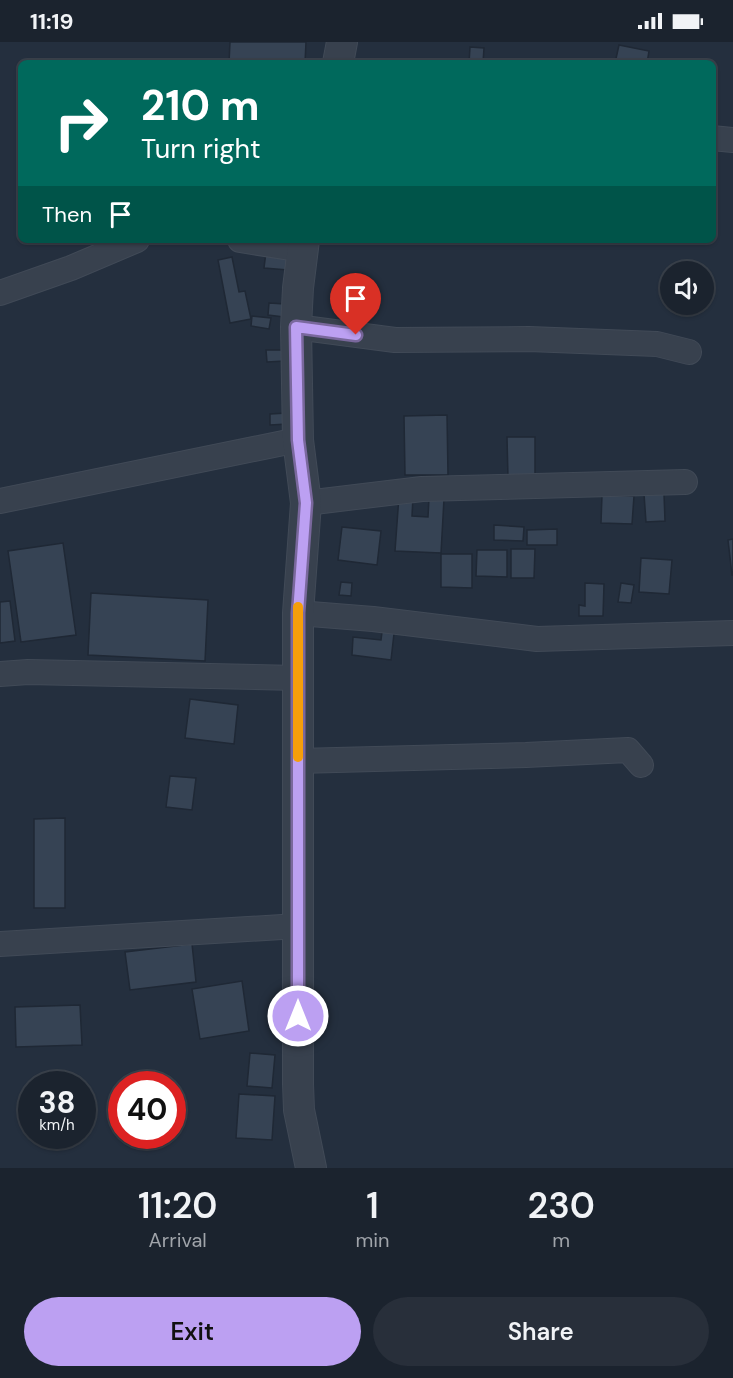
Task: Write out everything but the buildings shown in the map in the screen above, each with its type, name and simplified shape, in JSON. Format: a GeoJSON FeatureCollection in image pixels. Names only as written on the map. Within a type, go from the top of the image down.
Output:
{"type":"FeatureCollection","features":[{"type":"Feature","properties":{"kind":"street"},"geometry":{"type":"LineString","coordinates":[[339,60],[342,42]]}},
{"type":"Feature","properties":{"kind":"street"},"geometry":{"type":"LineString","coordinates":[[716,138],[733,140]]}},
{"type":"Feature","properties":{"kind":"street"},"geometry":{"type":"LineString","coordinates":[[0,293],[70,268],[130,243]]}},
{"type":"Feature","properties":{"kind":"street"},"geometry":{"type":"LineString","coordinates":[[278,243],[304,245],[296,327],[298,440],[306,503],[298,613],[298,1084],[299,1110],[311,1168]]}},
{"type":"Feature","properties":{"kind":"street"},"geometry":{"type":"LineString","coordinates":[[296,327],[395,340],[541,339],[657,344],[689,352]]}},
{"type":"Feature","properties":{"kind":"street"},"geometry":{"type":"LineString","coordinates":[[0,501],[298,440]]}},
{"type":"Feature","properties":{"kind":"street"},"geometry":{"type":"LineString","coordinates":[[306,503],[422,489],[685,483]]}},
{"type":"Feature","properties":{"kind":"street"},"geometry":{"type":"LineString","coordinates":[[298,613],[537,639],[733,633]]}},
{"type":"Feature","properties":{"kind":"street"},"geometry":{"type":"LineString","coordinates":[[0,674],[28,672],[298,678]]}},
{"type":"Feature","properties":{"kind":"street"},"geometry":{"type":"LineString","coordinates":[[298,761],[628,750],[641,765]]}},
{"type":"Feature","properties":{"kind":"street"},"geometry":{"type":"LineString","coordinates":[[0,944],[298,927]]}},
{"type":"Feature","properties":{"kind":"slow traffic"},"geometry":{"type":"LineString","coordinates":[[298,607],[298,757]]}},
{"type":"Feature","properties":{"kind":"route"},"geometry":{"type":"LineString","coordinates":[[298,1016],[298,613],[306,503],[298,440],[296,327],[356,335]]}}]}
